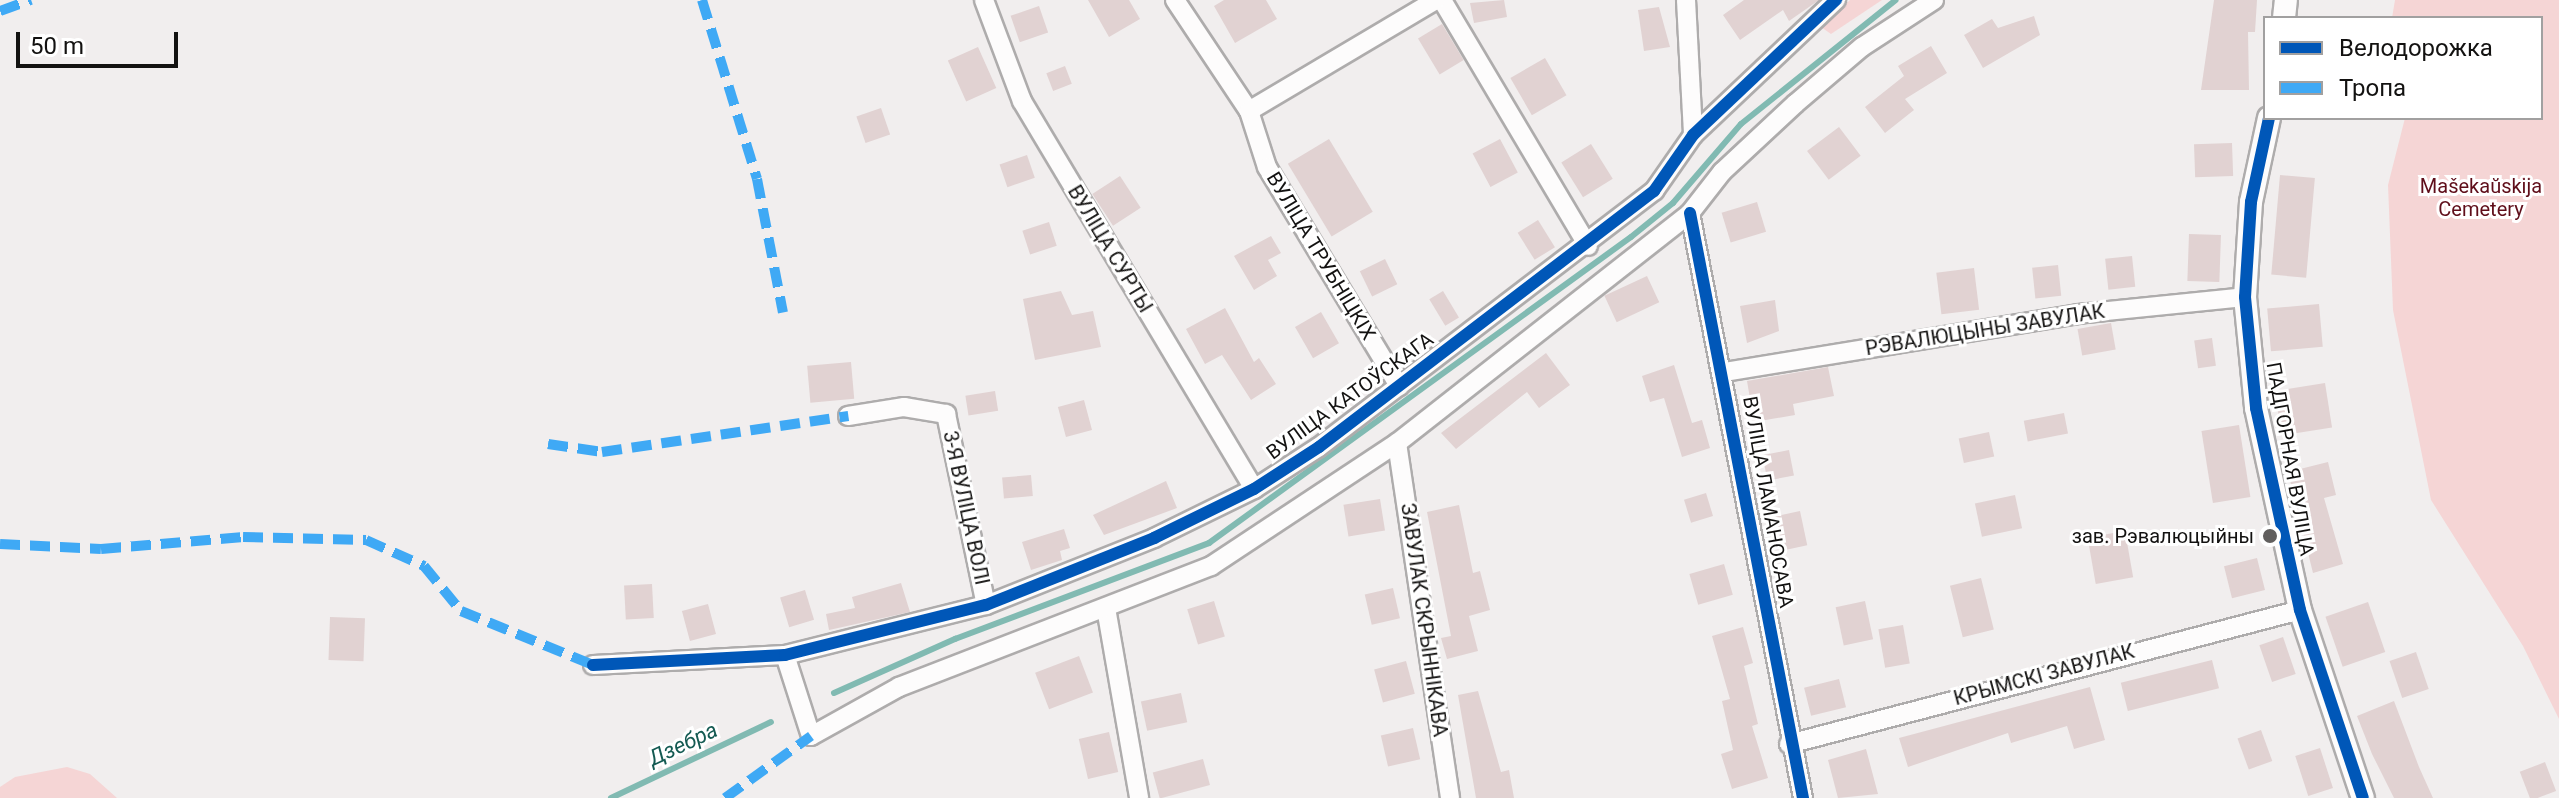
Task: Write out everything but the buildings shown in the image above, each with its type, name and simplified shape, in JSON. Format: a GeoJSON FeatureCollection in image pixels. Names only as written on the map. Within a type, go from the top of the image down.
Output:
{"type":"FeatureCollection","features":[{"type":"Feature","properties":{"kind":"street","name":"ВУЛІЦА СУРТЫ"},"geometry":{"type":"LineString","coordinates":[[984,0],[1022,101],[1254,489]]}},
{"type":"Feature","properties":{"kind":"street","name":"ВУЛІЦА ТРУБНІЦКІХ"},"geometry":{"type":"LineString","coordinates":[[1175,0],[1249,111],[1267,167],[1399,386]]}},
{"type":"Feature","properties":{"kind":"street"},"geometry":{"type":"LineString","coordinates":[[1249,111],[1436,0]]}},
{"type":"Feature","properties":{"kind":"street"},"geometry":{"type":"LineString","coordinates":[[1442,0],[1588,246]]}},
{"type":"Feature","properties":{"kind":"street"},"geometry":{"type":"LineString","coordinates":[[1686,0],[1693,135]]}},
{"type":"Feature","properties":{"kind":"street","name":"ВУЛІЦА КАТОЎСКАГА"},"geometry":{"type":"LineString","coordinates":[[593,665],[785,655],[986,605],[1154,538],[1254,489],[1588,246],[1654,191],[1693,135],[1836,0]]}},
{"type":"Feature","properties":{"kind":"street"},"geometry":{"type":"LineString","coordinates":[[785,655],[811,736],[899,687],[1211,566],[1397,443],[1690,213],[1722,172],[1862,47],[1934,0]]}},
{"type":"Feature","properties":{"kind":"street","name":"ПАДГОРНАЯ ВУЛІЦА"},"geometry":{"type":"LineString","coordinates":[[2269,120],[2251,202],[2245,297],[2256,408],[2300,610],[2363,798]]}},
{"type":"Feature","properties":{"kind":"street","name":"ВУЛІЦА ЛАМАНОСАВА"},"geometry":{"type":"LineString","coordinates":[[1690,213],[1725,372],[1789,744],[1803,798]]}},
{"type":"Feature","properties":{"kind":"street","name":"РЭВАЛЮЦЫНЫ ЗАВУЛАК"},"geometry":{"type":"LineString","coordinates":[[1725,372],[2078,314],[2245,297]]}},
{"type":"Feature","properties":{"kind":"street","name":"3-Я ВУЛІЦА ВОЛІ"},"geometry":{"type":"LineString","coordinates":[[848,416],[904,407],[946,414],[986,605]]}},
{"type":"Feature","properties":{"kind":"street","name":"ЗАВУЛАК СКРЫННІКАВА"},"geometry":{"type":"LineString","coordinates":[[1397,443],[1450,798]]}},
{"type":"Feature","properties":{"kind":"street"},"geometry":{"type":"LineString","coordinates":[[1106,608],[1139,798]]}},
{"type":"Feature","properties":{"kind":"street","name":"КРЫМСКІ ЗАВУЛАК"},"geometry":{"type":"LineString","coordinates":[[1789,744],[2300,610]]}},
{"type":"Feature","properties":{"kind":"green space"},"geometry":{"type":"Polygon","coordinates":[[[1850,0],[1882,0],[1831,34],[1821,27],[1850,0]]]}},
{"type":"Feature","properties":{"kind":"green space","name":"Mašekaŭskija Cemetery"},"geometry":{"type":"Polygon","coordinates":[[[2395,0],[2559,0],[2559,719],[2523,646],[2431,500],[2393,310],[2388,185],[2404,120],[2543,120],[2543,16],[2392,16],[2395,0]]]}},
{"type":"Feature","properties":{"kind":"green space"},"geometry":{"type":"Polygon","coordinates":[[[67,767],[90,774],[117,798],[0,798],[0,787],[15,777],[67,767]]]}},
{"type":"Feature","properties":{"kind":"waterway","name":"Дзебра"},"geometry":{"type":"LineString","coordinates":[[834,693],[955,639],[1209,543],[1631,237],[1673,203],[1741,124],[1896,0]]}},
{"type":"Feature","properties":{"kind":"waterway","name":"Дзебра"},"geometry":{"type":"LineString","coordinates":[[611,798],[771,722]]}},
{"type":"Feature","properties":{"kind":"marked path"},"geometry":{"type":"LineString","coordinates":[[0,11],[31,0]]}},
{"type":"Feature","properties":{"kind":"marked path"},"geometry":{"type":"LineString","coordinates":[[702,0],[757,179],[783,313]]}},
{"type":"Feature","properties":{"kind":"marked path"},"geometry":{"type":"LineString","coordinates":[[548,444],[602,452],[848,416]]}},
{"type":"Feature","properties":{"kind":"marked path"},"geometry":{"type":"LineString","coordinates":[[0,544],[101,549],[243,537],[366,540],[424,566],[461,611],[593,665]]}},
{"type":"Feature","properties":{"kind":"marked path"},"geometry":{"type":"LineString","coordinates":[[725,798],[811,736]]}},
{"type":"Feature","properties":{"kind":"cycle path"},"geometry":{"type":"LineString","coordinates":[[593,665],[785,655],[986,605],[1154,538],[1254,489],[1319,447],[1654,191],[1693,135],[1836,0]]}},
{"type":"Feature","properties":{"kind":"cycle path"},"geometry":{"type":"LineString","coordinates":[[2269,120],[2251,202],[2245,297],[2256,408],[2300,610],[2363,798]]}},
{"type":"Feature","properties":{"kind":"cycle path"},"geometry":{"type":"LineString","coordinates":[[1690,213],[1803,798]]}},
{"type":"Feature","properties":{"kind":"place","name":"зав. Рэвалюцыйны"},"geometry":{"type":"Point","coordinates":[2270,536]}}]}
